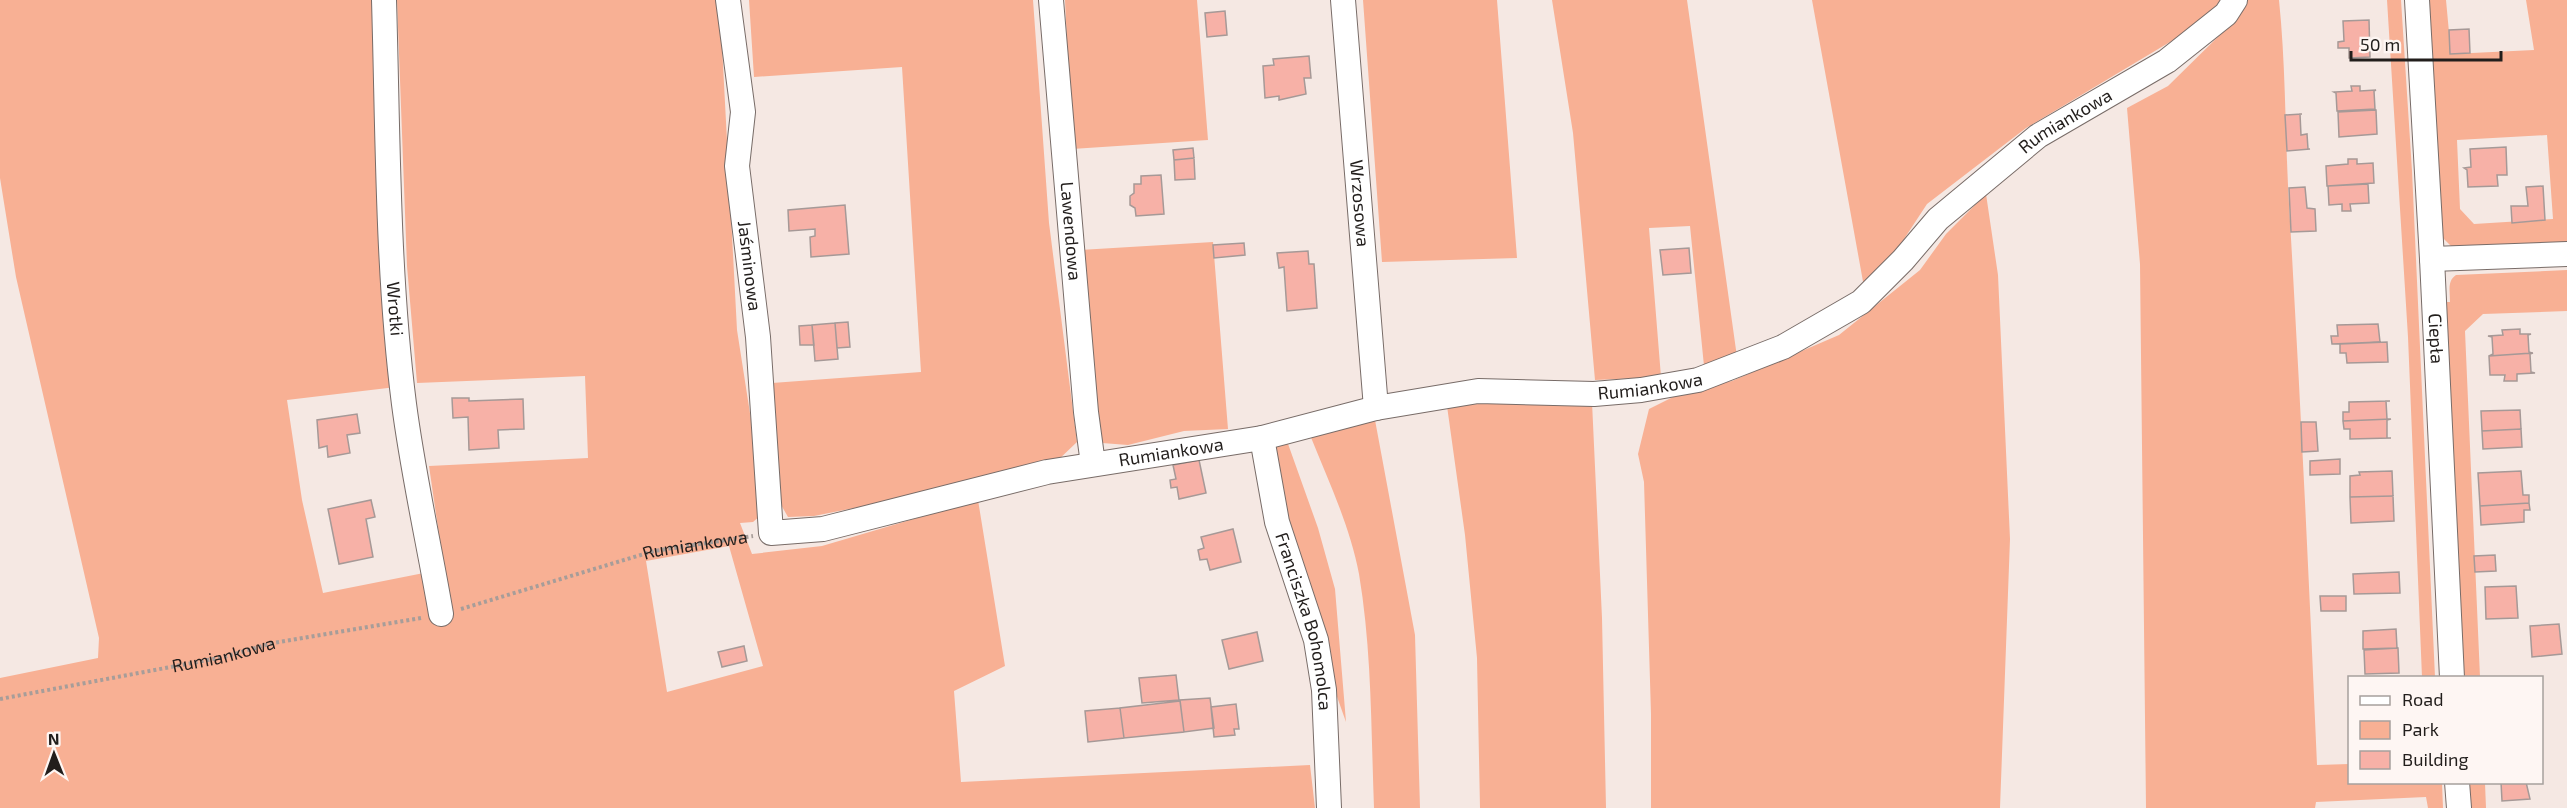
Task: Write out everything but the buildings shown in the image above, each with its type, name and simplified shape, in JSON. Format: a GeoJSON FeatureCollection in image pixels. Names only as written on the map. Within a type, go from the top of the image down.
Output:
{"type":"FeatureCollection","features":[{"type":"Feature","properties":{"kind":"street","name":"Wrotki"},"geometry":{"type":"LineString","coordinates":[[384,0],[392,249],[404,405],[441,614]]}},
{"type":"Feature","properties":{"kind":"street","name":"Jaśminowa"},"geometry":{"type":"LineString","coordinates":[[728,0],[743,112],[737,166],[758,337],[771,533]]}},
{"type":"Feature","properties":{"kind":"street","name":"Lawendowa"},"geometry":{"type":"LineString","coordinates":[[1051,0],[1086,412],[1094,464]]}},
{"type":"Feature","properties":{"kind":"street","name":"Wrzosowa"},"geometry":{"type":"LineString","coordinates":[[1343,0],[1377,408]]}},
{"type":"Feature","properties":{"kind":"street","name":"Rumiankowa"},"geometry":{"type":"LineString","coordinates":[[771,533],[823,529],[1047,472],[1262,438],[1377,408],[1478,391],[1594,394],[1641,390],[1698,380],[1783,347],[1861,302],[1903,260],[1938,219],[2038,136],[2167,61],[2226,14],[2235,0]]}},
{"type":"Feature","properties":{"kind":"street","name":"Ciepła"},"geometry":{"type":"LineString","coordinates":[[2417,0],[2452,676]]}},
{"type":"Feature","properties":{"kind":"street"},"geometry":{"type":"LineString","coordinates":[[2432,259],[2567,254]]}},
{"type":"Feature","properties":{"kind":"street","name":"Franciszka Bohomolca"},"geometry":{"type":"LineString","coordinates":[[1262,438],[1278,522],[1316,640],[1324,690],[1329,808]]}},
{"type":"Feature","properties":{"kind":"street"},"geometry":{"type":"LineString","coordinates":[[2457,784],[2458,808]]}},
{"type":"Feature","properties":{"kind":"path","name":"Rumiankowa"},"geometry":{"type":"LineString","coordinates":[[0,699],[224,657],[273,643],[441,614],[654,551],[771,533]]}},
{"type":"Feature","properties":{"kind":"green space"},"geometry":{"type":"Polygon","coordinates":[[[0,0],[381,0],[396,387],[287,400],[302,500],[323,593],[444,569],[429,466],[588,458],[585,376],[417,383],[407,266],[397,0],[716,0],[721,27],[737,330],[759,471],[761,515],[753,522],[740,523],[752,554],[822,546],[978,500],[1005,666],[954,691],[961,782],[1310,765],[1315,808],[0,808],[0,678],[98,658],[99,638],[16,277],[0,178],[0,0]],[[729,546],[646,561],[667,692],[763,666],[729,546]]]}},
{"type":"Feature","properties":{"kind":"green space"},"geometry":{"type":"Polygon","coordinates":[[[749,0],[1033,0],[1049,223],[1077,442],[1056,462],[974,484],[814,516],[788,517],[776,496],[772,383],[921,372],[902,67],[754,77],[749,0]]]}},
{"type":"Feature","properties":{"kind":"green space"},"geometry":{"type":"Polygon","coordinates":[[[1065,0],[1197,0],[1208,140],[1072,149],[1065,0]]]}},
{"type":"Feature","properties":{"kind":"green space"},"geometry":{"type":"Polygon","coordinates":[[[1363,0],[1497,0],[1517,258],[1382,262],[1363,0]]]}},
{"type":"Feature","properties":{"kind":"green space"},"geometry":{"type":"Polygon","coordinates":[[[1552,0],[1687,0],[1737,357],[1704,366],[1690,226],[1649,228],[1661,377],[1595,380],[1573,133],[1552,0]]]}},
{"type":"Feature","properties":{"kind":"green space"},"geometry":{"type":"Polygon","coordinates":[[[1812,0],[2221,0],[2190,30],[2026,128],[1927,204],[1889,262],[1864,287],[1812,0]]]}},
{"type":"Feature","properties":{"kind":"green space"},"geometry":{"type":"Polygon","coordinates":[[[2248,0],[2279,0],[2317,765],[2348,764],[2348,784],[2442,784],[2443,808],[2428,808],[2426,797],[2316,802],[2315,808],[2146,808],[2140,264],[2127,108],[2168,86],[2231,24],[2248,0]]]}},
{"type":"Feature","properties":{"kind":"green space"},"geometry":{"type":"Polygon","coordinates":[[[2387,0],[2401,0],[2412,171],[2435,676],[2422,676],[2408,337],[2387,0]]]}},
{"type":"Feature","properties":{"kind":"green space"},"geometry":{"type":"Polygon","coordinates":[[[2427,0],[2446,0],[2451,54],[2534,50],[2526,0],[2567,0],[2567,245],[2452,247],[2443,238],[2427,0]],[[2547,135],[2457,140],[2460,209],[2474,224],[2553,219],[2547,135]]]}},
{"type":"Feature","properties":{"kind":"green space"},"geometry":{"type":"Polygon","coordinates":[[[1986,194],[1998,275],[2010,539],[2000,808],[1651,808],[1651,714],[1644,482],[1638,454],[1649,409],[1685,391],[1732,381],[1839,335],[1920,270],[1946,234],[1986,194]]]}},
{"type":"Feature","properties":{"kind":"green space"},"geometry":{"type":"Polygon","coordinates":[[[1213,242],[1228,429],[1184,431],[1128,445],[1102,443],[1080,250],[1213,242]]]}},
{"type":"Feature","properties":{"kind":"green space"},"geometry":{"type":"Polygon","coordinates":[[[2567,270],[2567,311],[2483,314],[2465,331],[2480,676],[2461,676],[2444,302],[2450,302],[2450,283],[2456,275],[2567,270]]]}},
{"type":"Feature","properties":{"kind":"green space"},"geometry":{"type":"Polygon","coordinates":[[[1528,401],[1592,402],[1602,618],[1606,808],[1480,808],[1477,658],[1465,535],[1447,406],[1528,401]]]}},
{"type":"Feature","properties":{"kind":"green space"},"geometry":{"type":"Polygon","coordinates":[[[1375,420],[1415,635],[1420,808],[1374,808],[1369,661],[1359,574],[1344,521],[1310,435],[1375,420]]]}},
{"type":"Feature","properties":{"kind":"green space"},"geometry":{"type":"Polygon","coordinates":[[[1287,441],[1318,528],[1335,589],[1346,722],[1335,691],[1281,499],[1273,447],[1287,441]]]}},
{"type":"Feature","properties":{"kind":"green space"},"geometry":{"type":"Polygon","coordinates":[[[2467,784],[2485,784],[2486,808],[2468,808],[2467,784]]]}}]}
